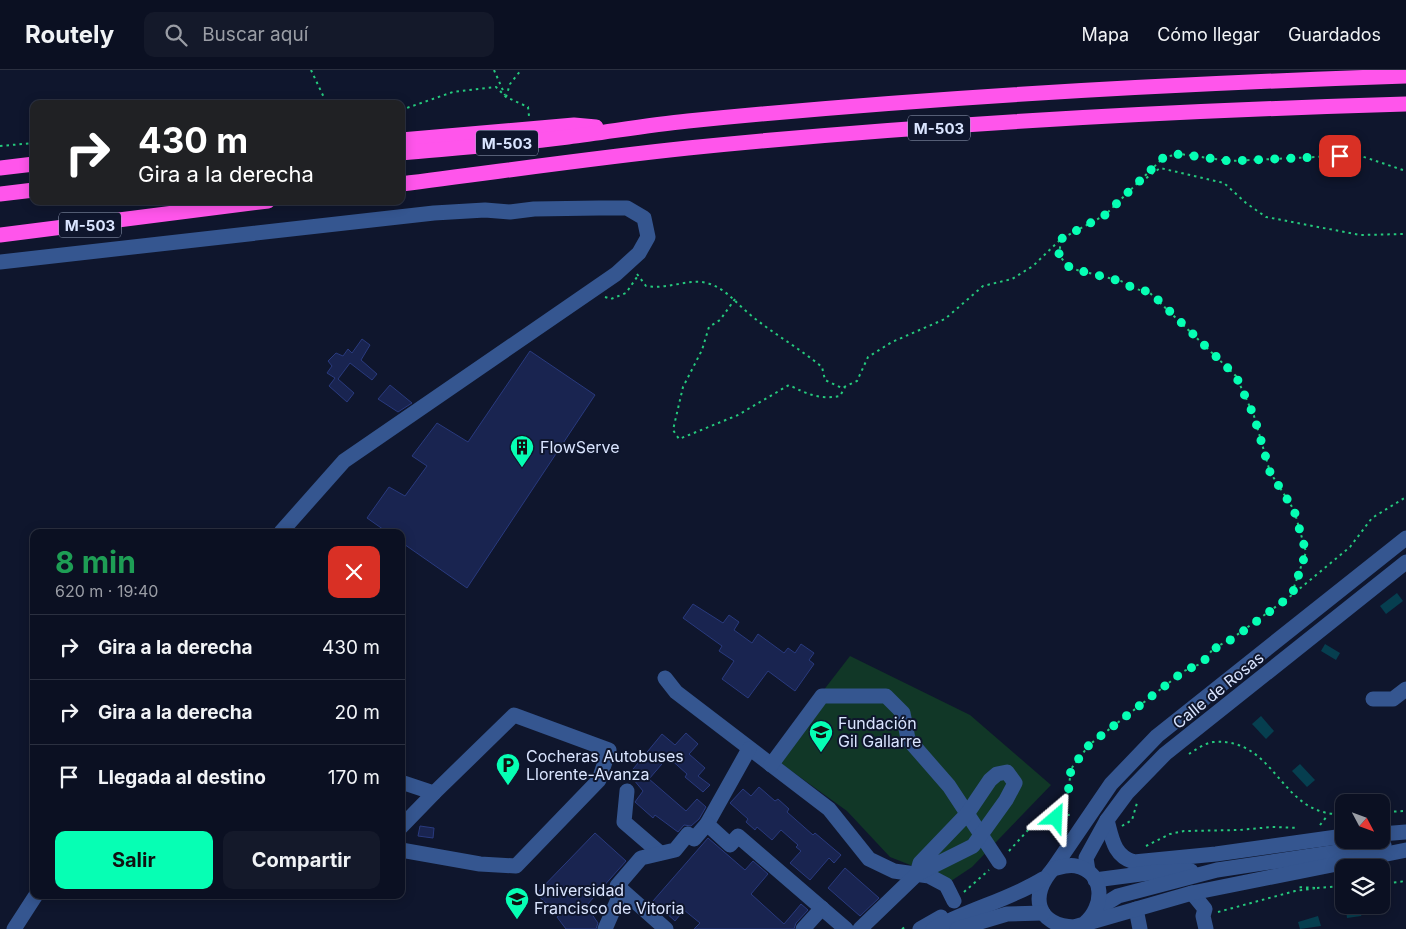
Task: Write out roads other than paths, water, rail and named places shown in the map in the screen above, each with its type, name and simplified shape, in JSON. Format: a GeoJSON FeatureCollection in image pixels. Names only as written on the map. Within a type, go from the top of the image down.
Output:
{"type":"FeatureCollection","features":[{"type":"Feature","properties":{"kind":"highway","name":"M-503"},"geometry":{"type":"LineString","coordinates":[[405,153],[571,137],[613,129],[804,110],[1026,94],[1406,76]]}},
{"type":"Feature","properties":{"kind":"highway","name":"M-503"},"geometry":{"type":"LineString","coordinates":[[405,183],[686,148],[811,137],[1186,112],[1406,104]]}},
{"type":"Feature","properties":{"kind":"highway"},"geometry":{"type":"LineString","coordinates":[[405,140],[574,125],[613,129]]}},
{"type":"Feature","properties":{"kind":"highway"},"geometry":{"type":"LineString","coordinates":[[0,168],[30,164]]}},
{"type":"Feature","properties":{"kind":"highway"},"geometry":{"type":"LineString","coordinates":[[0,194],[30,190]]}},
{"type":"Feature","properties":{"kind":"highway","name":"M-503"},"geometry":{"type":"LineString","coordinates":[[0,235],[236,205]]}},
{"type":"Feature","properties":{"kind":"street"},"geometry":{"type":"LineString","coordinates":[[0,262],[434,213],[484,210],[510,212],[534,209],[627,208],[644,218],[648,237],[639,253],[591,291],[344,461],[284,529]]}},
{"type":"Feature","properties":{"kind":"street","name":"Calle de Rosas"},"geometry":{"type":"LineString","coordinates":[[1048,874],[1111,784],[1157,736],[1406,538]]}},
{"type":"Feature","properties":{"kind":"street","name":"Calle de Rosas"},"geometry":{"type":"LineString","coordinates":[[1092,875],[1086,858],[1107,820],[1127,793],[1165,754],[1406,562]]}},
{"type":"Feature","properties":{"kind":"street"},"geometry":{"type":"LineString","coordinates":[[665,678],[676,692],[697,706],[749,750],[829,809],[869,859],[894,871],[929,876],[946,885],[954,901]]}},
{"type":"Feature","properties":{"kind":"street"},"geometry":{"type":"LineString","coordinates":[[1373,699],[1393,698],[1406,689]]}},
{"type":"Feature","properties":{"kind":"street"},"geometry":{"type":"LineString","coordinates":[[770,765],[822,696],[886,696],[903,713],[908,739],[949,786],[999,862]]}},
{"type":"Feature","properties":{"kind":"street"},"geometry":{"type":"LineString","coordinates":[[405,823],[514,716],[609,750],[599,780],[516,866],[480,864],[405,851]]}},
{"type":"Feature","properties":{"kind":"street"},"geometry":{"type":"LineString","coordinates":[[666,929],[617,886],[641,858],[674,850],[688,834],[694,839],[707,824],[749,750]]}},
{"type":"Feature","properties":{"kind":"street"},"geometry":{"type":"LineString","coordinates":[[860,929],[917,874],[973,846],[1016,783],[1008,772],[997,774],[990,780],[967,814],[920,863],[917,874]]}},
{"type":"Feature","properties":{"kind":"street"},"geometry":{"type":"LineString","coordinates":[[405,783],[434,793]]}},
{"type":"Feature","properties":{"kind":"street"},"geometry":{"type":"LineString","coordinates":[[627,791],[624,822],[660,854]]}},
{"type":"Feature","properties":{"kind":"street"},"geometry":{"type":"LineString","coordinates":[[1107,820],[1117,851],[1123,859],[1134,862],[1216,854],[1335,837]]}},
{"type":"Feature","properties":{"kind":"street"},"geometry":{"type":"LineString","coordinates":[[707,824],[730,846],[738,836],[846,929]]}},
{"type":"Feature","properties":{"kind":"street"},"geometry":{"type":"LineString","coordinates":[[1390,833],[1406,832]]}},
{"type":"Feature","properties":{"kind":"street"},"geometry":{"type":"LineString","coordinates":[[1080,926],[1097,909],[1118,896],[1217,870],[1406,842]]}},
{"type":"Feature","properties":{"kind":"street"},"geometry":{"type":"LineString","coordinates":[[957,929],[1007,914],[1049,921],[1062,926],[1080,926],[1192,893],[1406,850]]}},
{"type":"Feature","properties":{"kind":"street"},"geometry":{"type":"LineString","coordinates":[[933,929],[978,907],[1027,890],[1048,874],[1068,865],[1092,875],[1217,870]]}},
{"type":"Feature","properties":{"kind":"street"},"geometry":{"type":"LineString","coordinates":[[1048,874],[1038,900],[1049,921]]}},
{"type":"Feature","properties":{"kind":"street"},"geometry":{"type":"LineString","coordinates":[[1092,875],[1100,894],[1097,909]]}},
{"type":"Feature","properties":{"kind":"street"},"geometry":{"type":"LineString","coordinates":[[605,929],[622,890]]}},
{"type":"Feature","properties":{"kind":"street"},"geometry":{"type":"LineString","coordinates":[[1192,893],[1205,909],[1205,925]]}},
{"type":"Feature","properties":{"kind":"street"},"geometry":{"type":"LineString","coordinates":[[14,929],[33,899]]}},
{"type":"Feature","properties":{"kind":"street"},"geometry":{"type":"LineString","coordinates":[[920,929],[958,910],[978,907]]}},
{"type":"Feature","properties":{"kind":"street"},"geometry":{"type":"LineString","coordinates":[[803,929],[822,908]]}},
{"type":"Feature","properties":{"kind":"street"},"geometry":{"type":"LineString","coordinates":[[1136,909],[1140,929]]}},
{"type":"Feature","properties":{"kind":"water"},"geometry":{"type":"Polygon","coordinates":[[[1397,593],[1403,601],[1386,614],[1380,606],[1397,593]]]}},
{"type":"Feature","properties":{"kind":"water"},"geometry":{"type":"Polygon","coordinates":[[[1325,644],[1340,653],[1336,660],[1321,651],[1325,644]]]}},
{"type":"Feature","properties":{"kind":"water"},"geometry":{"type":"Polygon","coordinates":[[[1261,716],[1274,731],[1266,739],[1252,724],[1261,716]]]}},
{"type":"Feature","properties":{"kind":"water"},"geometry":{"type":"Polygon","coordinates":[[[1300,764],[1315,780],[1307,787],[1292,771],[1300,764]]]}},
{"type":"Feature","properties":{"kind":"water"},"geometry":{"type":"Polygon","coordinates":[[[1346,914],[1362,914],[1361,916],[1347,918],[1346,914]]]}},
{"type":"Feature","properties":{"kind":"water"},"geometry":{"type":"Polygon","coordinates":[[[1318,916],[1321,926],[1300,929],[1298,922],[1318,916]]]}},
{"type":"Feature","properties":{"kind":"place","name":"FlowServe"},"geometry":{"type":"Point","coordinates":[522,468]}},
{"type":"Feature","properties":{"kind":"place","name":"Fundación Gil Gallarre"},"geometry":{"type":"Point","coordinates":[821,753]}},
{"type":"Feature","properties":{"kind":"place","name":"Cocheras Autobuses Llorente-Avanza"},"geometry":{"type":"Point","coordinates":[508,786]}},
{"type":"Feature","properties":{"kind":"place","name":"Universidad Francisco de Vitoria"},"geometry":{"type":"Point","coordinates":[517,920]}}]}
